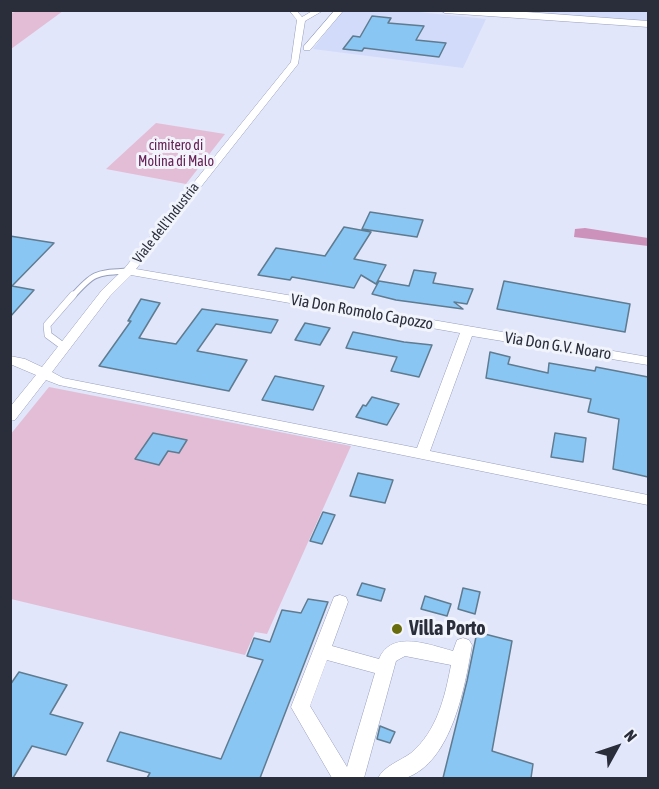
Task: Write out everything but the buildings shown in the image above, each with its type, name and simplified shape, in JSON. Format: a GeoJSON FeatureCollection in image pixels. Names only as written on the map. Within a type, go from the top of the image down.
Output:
{"type":"FeatureCollection","features":[{"type":"Feature","properties":{"kind":"main road"},"geometry":{"type":"LineString","coordinates":[[445,10],[648,24]]}},
{"type":"Feature","properties":{"kind":"street"},"geometry":{"type":"LineString","coordinates":[[292,10],[301,25],[322,30]]}},
{"type":"Feature","properties":{"kind":"street"},"geometry":{"type":"LineString","coordinates":[[301,25],[321,10]]}},
{"type":"Feature","properties":{"kind":"street"},"geometry":{"type":"LineString","coordinates":[[308,48],[339,11]]}},
{"type":"Feature","properties":{"kind":"street","name":"Viale dell'Industria"},"geometry":{"type":"LineString","coordinates":[[10,417],[44,375],[63,346],[106,293],[128,271],[295,62],[301,25]]}},
{"type":"Feature","properties":{"kind":"street","name":"Via Don Romolo Capozzo"},"geometry":{"type":"LineString","coordinates":[[128,271],[467,331]]}},
{"type":"Feature","properties":{"kind":"street"},"geometry":{"type":"LineString","coordinates":[[422,454],[467,331]]}},
{"type":"Feature","properties":{"kind":"street","name":"Via Don G.V. Noaro"},"geometry":{"type":"LineString","coordinates":[[467,331],[648,361]]}},
{"type":"Feature","properties":{"kind":"street"},"geometry":{"type":"LineString","coordinates":[[10,360],[20,362],[60,381],[648,500]]}},
{"type":"Feature","properties":{"kind":"street"},"geometry":{"type":"LineString","coordinates":[[340,602],[300,707],[342,778]]}},
{"type":"Feature","properties":{"kind":"street"},"geometry":{"type":"LineString","coordinates":[[354,778],[388,657],[402,648],[462,652],[458,678],[440,735],[421,756],[388,778]]}},
{"type":"Feature","properties":{"kind":"street"},"geometry":{"type":"LineString","coordinates":[[321,651],[385,668]]}},
{"type":"Feature","properties":{"kind":"lane"},"geometry":{"type":"LineString","coordinates":[[63,346],[48,335],[46,325],[90,277],[100,273],[128,271]]}},
{"type":"Feature","properties":{"kind":"shaded area"},"geometry":{"type":"Polygon","coordinates":[[[342,11],[409,11],[486,19],[463,68],[313,49],[342,11]]]}},
{"type":"Feature","properties":{"kind":"shaded area"},"geometry":{"type":"Polygon","coordinates":[[[476,11],[648,11],[648,25],[563,20],[476,11]]]}},
{"type":"Feature","properties":{"kind":"shaded area"},"geometry":{"type":"Polygon","coordinates":[[[585,228],[648,238],[648,246],[574,237],[575,229],[585,228]]]}},
{"type":"Feature","properties":{"kind":"green space"},"geometry":{"type":"Polygon","coordinates":[[[24,10],[63,11],[11,49],[11,13],[24,10]]]}},
{"type":"Feature","properties":{"kind":"green space","name":"cimitero di Molina di Malo"},"geometry":{"type":"Polygon","coordinates":[[[156,123],[225,134],[186,184],[106,169],[156,123]]]}},
{"type":"Feature","properties":{"kind":"green space"},"geometry":{"type":"Polygon","coordinates":[[[49,387],[351,446],[267,634],[255,632],[245,655],[11,599],[10,435],[49,387]]]}},
{"type":"Feature","properties":{"kind":"place","name":"Villa Porto"},"geometry":{"type":"Point","coordinates":[397,629]}}]}
